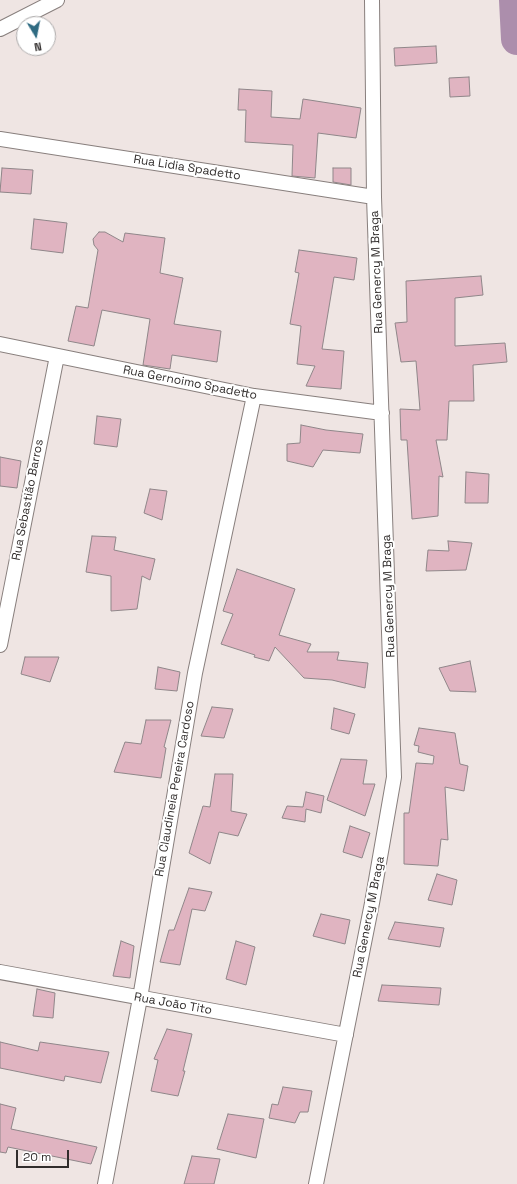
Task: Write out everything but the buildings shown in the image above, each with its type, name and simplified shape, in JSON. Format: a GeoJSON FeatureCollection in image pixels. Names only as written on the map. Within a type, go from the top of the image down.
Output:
{"type":"FeatureCollection","features":[{"type":"Feature","properties":{"kind":"street"},"geometry":{"type":"LineString","coordinates":[[0,29],[57,0]]}},
{"type":"Feature","properties":{"kind":"street","name":"Rua Genercy M Braga"},"geometry":{"type":"LineString","coordinates":[[316,1184],[346,1035],[394,777],[374,197],[372,0]]}},
{"type":"Feature","properties":{"kind":"street","name":"Rua Lidia Spadetto"},"geometry":{"type":"LineString","coordinates":[[0,139],[374,197]]}},
{"type":"Feature","properties":{"kind":"street","name":"Rua Gernoimo Spadetto"},"geometry":{"type":"LineString","coordinates":[[0,344],[254,396],[382,413]]}},
{"type":"Feature","properties":{"kind":"street","name":"Rua Sebastião Barros"},"geometry":{"type":"LineString","coordinates":[[0,645],[57,356]]}},
{"type":"Feature","properties":{"kind":"street","name":"Rua Claudineia Pereira Cardoso"},"geometry":{"type":"LineString","coordinates":[[105,1184],[140,998],[194,673],[254,396]]}},
{"type":"Feature","properties":{"kind":"street","name":"Rua João Tito"},"geometry":{"type":"LineString","coordinates":[[0,972],[346,1035]]}},
{"type":"Feature","properties":{"kind":"waterway"},"geometry":{"type":"LineString","coordinates":[[515,0],[517,39]]}}]}
